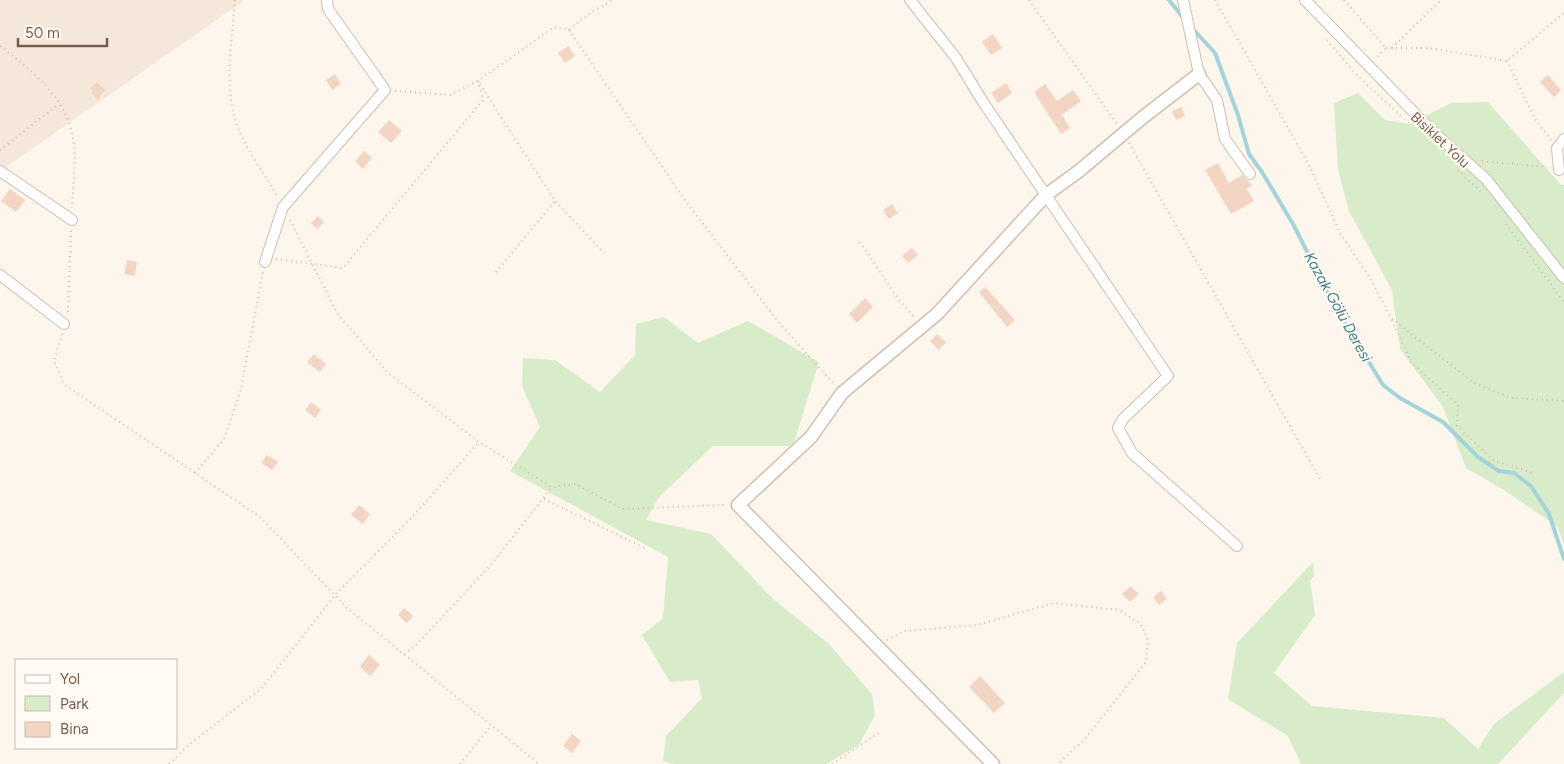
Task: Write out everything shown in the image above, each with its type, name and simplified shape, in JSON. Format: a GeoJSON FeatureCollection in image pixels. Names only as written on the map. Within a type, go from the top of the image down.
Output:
{"type":"FeatureCollection","features":[{"type":"Feature","properties":{"kind":"street"},"geometry":{"type":"LineString","coordinates":[[265,262],[283,207],[385,90],[328,9],[327,0]]}},
{"type":"Feature","properties":{"kind":"street"},"geometry":{"type":"LineString","coordinates":[[910,0],[956,58],[983,102],[1168,376],[1123,419],[1118,428],[1132,453],[1237,546]]}},
{"type":"Feature","properties":{"kind":"street"},"geometry":{"type":"LineString","coordinates":[[1183,0],[1199,74],[1217,100],[1225,138],[1250,174]]}},
{"type":"Feature","properties":{"kind":"street"},"geometry":{"type":"LineString","coordinates":[[1305,0],[1432,131],[1486,179],[1564,278]]}},
{"type":"Feature","properties":{"kind":"street"},"geometry":{"type":"LineString","coordinates":[[993,764],[738,505],[811,437],[842,393],[923,327],[1046,195],[1080,171],[1124,133],[1199,74]]}},
{"type":"Feature","properties":{"kind":"street"},"geometry":{"type":"LineString","coordinates":[[1559,170],[1561,143]]}},
{"type":"Feature","properties":{"kind":"street"},"geometry":{"type":"LineString","coordinates":[[0,171],[72,220]]}},
{"type":"Feature","properties":{"kind":"street"},"geometry":{"type":"LineString","coordinates":[[0,275],[64,324]]}},
{"type":"Feature","properties":{"kind":"path"},"geometry":{"type":"LineString","coordinates":[[235,0],[229,80],[239,132],[283,207],[337,313],[387,372],[479,442],[552,487],[575,484],[623,509],[738,505]]}},
{"type":"Feature","properties":{"kind":"path"},"geometry":{"type":"LineString","coordinates":[[569,30],[613,0]]}},
{"type":"Feature","properties":{"kind":"path"},"geometry":{"type":"LineString","coordinates":[[1029,0],[1124,133],[1320,479]]}},
{"type":"Feature","properties":{"kind":"path"},"geometry":{"type":"LineString","coordinates":[[1215,0],[1308,163],[1340,233],[1370,278],[1411,362],[1458,405],[1457,426],[1493,460],[1532,473]]}},
{"type":"Feature","properties":{"kind":"path"},"geometry":{"type":"LineString","coordinates":[[1344,0],[1386,48]]}},
{"type":"Feature","properties":{"kind":"path"},"geometry":{"type":"LineString","coordinates":[[1392,48],[1441,0]]}},
{"type":"Feature","properties":{"kind":"path"},"geometry":{"type":"LineString","coordinates":[[1507,62],[1564,13]]}},
{"type":"Feature","properties":{"kind":"path"},"geometry":{"type":"LineString","coordinates":[[385,90],[450,95],[478,81],[554,27],[569,30],[684,199],[780,324],[842,393]]}},
{"type":"Feature","properties":{"kind":"path","name":"Bisiklet Yolu"},"geometry":{"type":"LineString","coordinates":[[1325,37],[1356,74],[1406,122]]}},
{"type":"Feature","properties":{"kind":"path"},"geometry":{"type":"LineString","coordinates":[[0,46],[39,75],[66,112],[74,145],[69,308],[54,361],[65,384],[260,517],[347,608],[539,764]]}},
{"type":"Feature","properties":{"kind":"path"},"geometry":{"type":"LineString","coordinates":[[1369,65],[1386,48],[1429,48],[1507,62]]}},
{"type":"Feature","properties":{"kind":"path"},"geometry":{"type":"LineString","coordinates":[[1507,62],[1535,119],[1561,143]]}},
{"type":"Feature","properties":{"kind":"path"},"geometry":{"type":"LineString","coordinates":[[478,81],[555,201],[604,253]]}},
{"type":"Feature","properties":{"kind":"path"},"geometry":{"type":"LineString","coordinates":[[195,473],[224,439],[240,393],[265,262],[278,258],[343,268],[483,100],[478,81]]}},
{"type":"Feature","properties":{"kind":"path"},"geometry":{"type":"LineString","coordinates":[[0,150],[59,104]]}},
{"type":"Feature","properties":{"kind":"path"},"geometry":{"type":"LineString","coordinates":[[1465,160],[1559,170]]}},
{"type":"Feature","properties":{"kind":"path","name":"Bisiklet Yolu"},"geometry":{"type":"LineString","coordinates":[[1456,169],[1485,196]]}},
{"type":"Feature","properties":{"kind":"path"},"geometry":{"type":"LineString","coordinates":[[496,272],[555,201]]}},
{"type":"Feature","properties":{"kind":"path"},"geometry":{"type":"LineString","coordinates":[[1502,219],[1564,302]]}},
{"type":"Feature","properties":{"kind":"path"},"geometry":{"type":"LineString","coordinates":[[860,242],[899,300],[923,327]]}},
{"type":"Feature","properties":{"kind":"path"},"geometry":{"type":"LineString","coordinates":[[1391,318],[1474,383],[1512,398],[1564,401]]}},
{"type":"Feature","properties":{"kind":"path"},"geometry":{"type":"LineString","coordinates":[[170,764],[191,743],[261,689],[336,595],[416,514],[479,442]]}},
{"type":"Feature","properties":{"kind":"path"},"geometry":{"type":"LineString","coordinates":[[404,654],[416,645],[490,566],[552,487]]}},
{"type":"Feature","properties":{"kind":"path"},"geometry":{"type":"LineString","coordinates":[[544,499],[647,549]]}},
{"type":"Feature","properties":{"kind":"path"},"geometry":{"type":"LineString","coordinates":[[876,646],[904,631],[978,625],[1053,603],[1119,610],[1142,624],[1148,640],[1146,662],[1085,739],[1058,764]]}},
{"type":"Feature","properties":{"kind":"path"},"geometry":{"type":"LineString","coordinates":[[460,764],[491,726]]}},
{"type":"Feature","properties":{"kind":"path"},"geometry":{"type":"LineString","coordinates":[[832,764],[882,731]]}},
{"type":"Feature","properties":{"kind":"shaded area"},"geometry":{"type":"Polygon","coordinates":[[[0,0],[245,0],[0,171],[0,0]]]}},
{"type":"Feature","properties":{"kind":"green space"},"geometry":{"type":"Polygon","coordinates":[[[1358,93],[1385,120],[1410,124],[1451,103],[1488,102],[1561,185],[1564,185],[1564,545],[1558,527],[1504,490],[1466,468],[1443,407],[1400,349],[1392,290],[1349,211],[1338,170],[1334,103],[1358,93]]]}},
{"type":"Feature","properties":{"kind":"green space"},"geometry":{"type":"Polygon","coordinates":[[[664,317],[698,343],[748,321],[819,362],[793,446],[713,446],[659,497],[646,520],[711,534],[772,598],[829,644],[872,694],[875,715],[859,745],[826,764],[673,764],[663,761],[666,736],[702,698],[698,680],[670,682],[642,635],[663,618],[668,557],[510,471],[540,427],[522,386],[523,358],[555,360],[600,392],[635,355],[636,324],[664,317]]]}},
{"type":"Feature","properties":{"kind":"green space"},"geometry":{"type":"Polygon","coordinates":[[[1313,562],[1314,576],[1310,581],[1315,615],[1274,673],[1312,706],[1444,718],[1478,749],[1494,724],[1564,672],[1564,693],[1498,764],[1301,764],[1288,736],[1228,699],[1237,643],[1313,562]]]}},
{"type":"Feature","properties":{"kind":"building"},"geometry":{"type":"Polygon","coordinates":[[[993,34],[1002,48],[991,55],[982,42],[993,34]]]}},
{"type":"Feature","properties":{"kind":"building"},"geometry":{"type":"Polygon","coordinates":[[[568,46],[575,56],[565,63],[558,53],[568,46]]]}},
{"type":"Feature","properties":{"kind":"building"},"geometry":{"type":"Polygon","coordinates":[[[335,74],[341,84],[332,90],[326,80],[335,74]]]}},
{"type":"Feature","properties":{"kind":"building"},"geometry":{"type":"Polygon","coordinates":[[[1548,75],[1561,90],[1554,97],[1540,82],[1548,75]]]}},
{"type":"Feature","properties":{"kind":"building"},"geometry":{"type":"Polygon","coordinates":[[[97,82],[105,90],[98,100],[91,93],[93,91],[90,88],[97,82]]]}},
{"type":"Feature","properties":{"kind":"building"},"geometry":{"type":"Polygon","coordinates":[[[1006,83],[1012,93],[998,103],[991,93],[1006,83]]]}},
{"type":"Feature","properties":{"kind":"building"},"geometry":{"type":"Polygon","coordinates":[[[1045,84],[1057,101],[1073,90],[1081,101],[1062,115],[1070,128],[1061,134],[1034,92],[1045,84]]]}},
{"type":"Feature","properties":{"kind":"building"},"geometry":{"type":"Polygon","coordinates":[[[1181,107],[1185,116],[1176,120],[1172,111],[1181,107]]]}},
{"type":"Feature","properties":{"kind":"building"},"geometry":{"type":"Polygon","coordinates":[[[389,120],[402,131],[391,143],[378,132],[389,120]]]}},
{"type":"Feature","properties":{"kind":"building"},"geometry":{"type":"Polygon","coordinates":[[[364,151],[372,158],[363,169],[355,161],[364,151]]]}},
{"type":"Feature","properties":{"kind":"building"},"geometry":{"type":"Polygon","coordinates":[[[1218,163],[1229,183],[1242,175],[1252,185],[1247,189],[1254,201],[1231,214],[1205,170],[1218,163]]]}},
{"type":"Feature","properties":{"kind":"building"},"geometry":{"type":"Polygon","coordinates":[[[10,189],[25,200],[16,212],[1,201],[10,189]]]}},
{"type":"Feature","properties":{"kind":"building"},"geometry":{"type":"Polygon","coordinates":[[[892,204],[898,213],[889,219],[883,210],[892,204]]]}},
{"type":"Feature","properties":{"kind":"building"},"geometry":{"type":"Polygon","coordinates":[[[318,216],[324,222],[317,229],[311,223],[318,216]]]}},
{"type":"Feature","properties":{"kind":"building"},"geometry":{"type":"Polygon","coordinates":[[[912,248],[918,255],[908,263],[902,256],[912,248]]]}},
{"type":"Feature","properties":{"kind":"building"},"geometry":{"type":"Polygon","coordinates":[[[127,260],[137,262],[135,276],[124,274],[127,260]]]}},
{"type":"Feature","properties":{"kind":"building"},"geometry":{"type":"Polygon","coordinates":[[[985,287],[1015,320],[1007,327],[979,292],[985,287]]]}},
{"type":"Feature","properties":{"kind":"building"},"geometry":{"type":"Polygon","coordinates":[[[865,298],[873,307],[857,323],[849,314],[865,298]]]}},
{"type":"Feature","properties":{"kind":"building"},"geometry":{"type":"Polygon","coordinates":[[[937,334],[946,342],[939,350],[930,341],[937,334]]]}},
{"type":"Feature","properties":{"kind":"building"},"geometry":{"type":"Polygon","coordinates":[[[314,354],[326,364],[320,372],[307,362],[314,354]]]}},
{"type":"Feature","properties":{"kind":"building"},"geometry":{"type":"Polygon","coordinates":[[[311,402],[321,410],[315,418],[305,410],[311,402]]]}},
{"type":"Feature","properties":{"kind":"building"},"geometry":{"type":"Polygon","coordinates":[[[267,455],[278,462],[272,470],[261,463],[267,455]]]}},
{"type":"Feature","properties":{"kind":"building"},"geometry":{"type":"Polygon","coordinates":[[[359,505],[370,514],[363,524],[351,515],[359,505]]]}},
{"type":"Feature","properties":{"kind":"building"},"geometry":{"type":"Polygon","coordinates":[[[1131,586],[1139,594],[1130,602],[1122,594],[1131,586]]]}},
{"type":"Feature","properties":{"kind":"building"},"geometry":{"type":"Polygon","coordinates":[[[1161,591],[1167,599],[1159,605],[1153,597],[1161,591]]]}},
{"type":"Feature","properties":{"kind":"building"},"geometry":{"type":"Polygon","coordinates":[[[404,608],[413,616],[407,623],[398,615],[404,608]]]}},
{"type":"Feature","properties":{"kind":"building"},"geometry":{"type":"Polygon","coordinates":[[[369,655],[380,665],[370,676],[361,668],[361,665],[369,655]]]}},
{"type":"Feature","properties":{"kind":"building"},"geometry":{"type":"Polygon","coordinates":[[[980,676],[1005,703],[994,713],[969,687],[980,676]]]}},
{"type":"Feature","properties":{"kind":"building"},"geometry":{"type":"Polygon","coordinates":[[[572,734],[581,741],[572,753],[563,746],[572,734]]]}},
{"type":"Feature","properties":{"kind":"waterway","name":"Kazak Gölü Deresi"},"geometry":{"type":"LineString","coordinates":[[1169,0],[1184,19]]}},
{"type":"Feature","properties":{"kind":"waterway","name":"Kazak Gölü Deresi"},"geometry":{"type":"LineString","coordinates":[[1192,28],[1215,53],[1238,115],[1249,154],[1293,224],[1334,305],[1383,385],[1400,398],[1443,422],[1478,457],[1499,471],[1514,473],[1531,486],[1549,514],[1564,559]]}}]}
